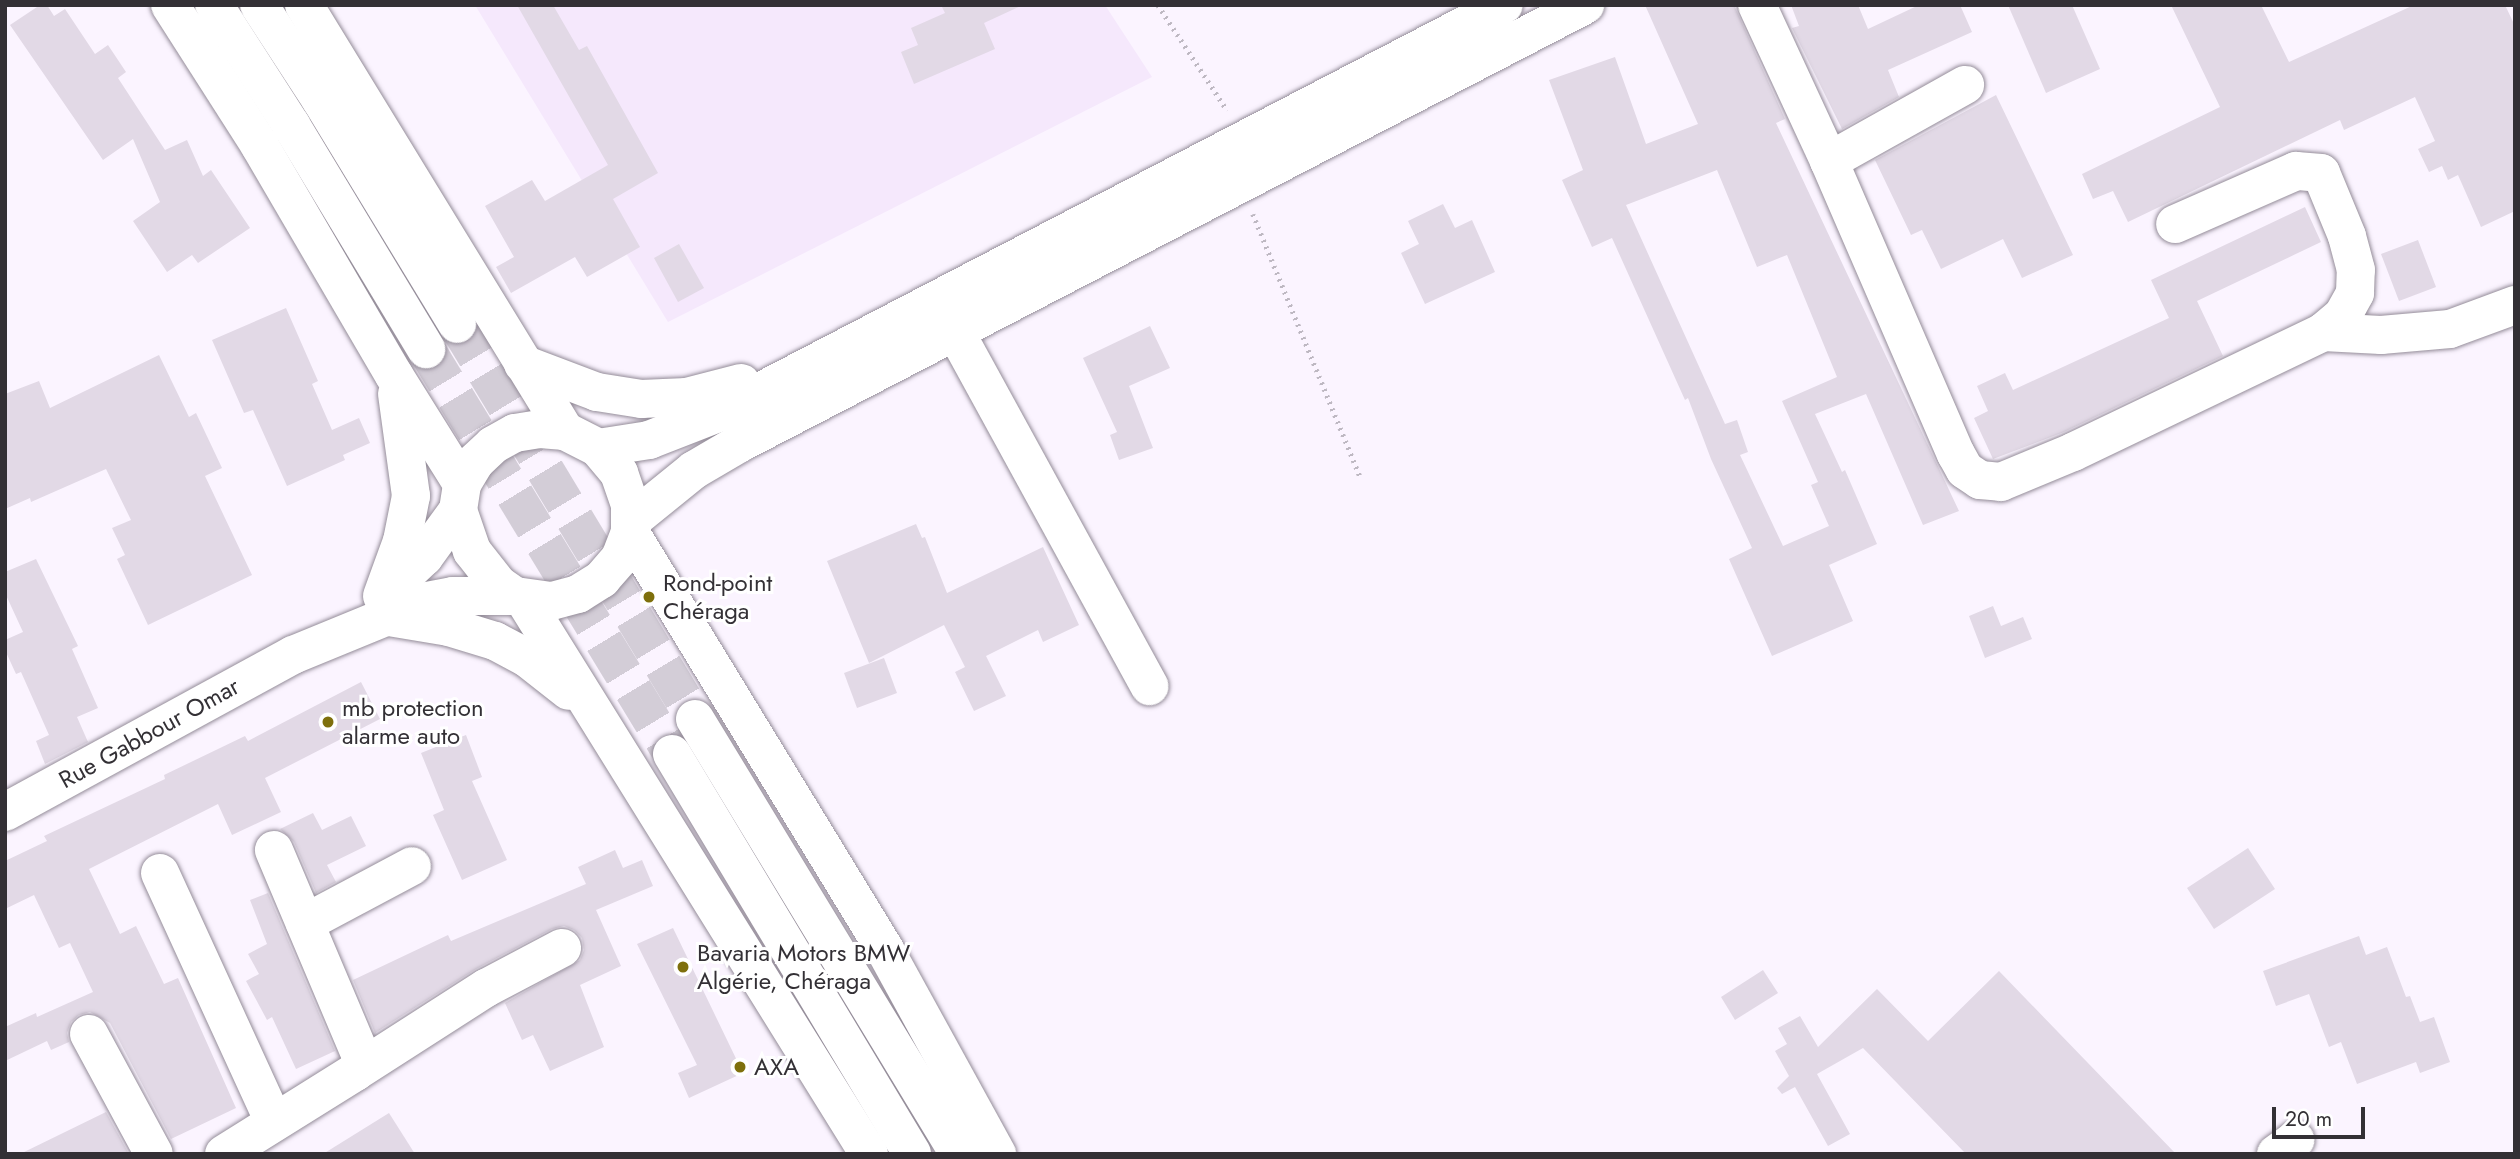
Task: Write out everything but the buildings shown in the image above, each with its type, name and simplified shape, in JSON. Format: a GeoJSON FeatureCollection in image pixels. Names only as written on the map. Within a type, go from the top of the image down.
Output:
{"type":"FeatureCollection","features":[{"type":"Feature","properties":{"kind":"main road"},"geometry":{"type":"LineString","coordinates":[[170,5],[260,146],[394,375],[460,497],[471,551],[491,576],[519,597],[869,1154]]}},
{"type":"Feature","properties":{"kind":"main road"},"geometry":{"type":"LineString","coordinates":[[214,5],[291,125],[426,349]]}},
{"type":"Feature","properties":{"kind":"main road"},"geometry":{"type":"LineString","coordinates":[[259,5],[321,100],[457,324]]}},
{"type":"Feature","properties":{"kind":"main road"},"geometry":{"type":"LineString","coordinates":[[304,5],[523,364],[581,440],[610,460],[622,481],[630,526],[885,950],[997,1154]]}},
{"type":"Feature","properties":{"kind":"main road"},"geometry":{"type":"LineString","coordinates":[[460,497],[475,462],[493,445],[516,433],[540,429],[581,440],[628,446],[685,427],[824,358],[1504,5]]}},
{"type":"Feature","properties":{"kind":"main road"},"geometry":{"type":"LineString","coordinates":[[519,597],[551,601],[578,594],[602,579],[620,558],[630,526],[673,486],[717,456],[1585,5]]}},
{"type":"Feature","properties":{"kind":"main road"},"geometry":{"type":"LineString","coordinates":[[1757,5],[1829,161],[1956,454],[1965,470],[1980,480],[2001,482],[2074,452],[2323,332],[2343,315],[2351,302],[2356,270],[2347,236],[2321,173],[2297,171],[2175,224]]}},
{"type":"Feature","properties":{"kind":"main road"},"geometry":{"type":"LineString","coordinates":[[1829,161],[1965,85]]}},
{"type":"Feature","properties":{"kind":"main road"},"geometry":{"type":"LineString","coordinates":[[2323,332],[2381,335],[2450,329],[2515,304]]}},
{"type":"Feature","properties":{"kind":"main road"},"geometry":{"type":"LineString","coordinates":[[956,331],[1149,686]]}},
{"type":"Feature","properties":{"kind":"main road"},"geometry":{"type":"LineString","coordinates":[[523,364],[597,392],[664,399],[709,393],[824,358]]}},
{"type":"Feature","properties":{"kind":"main road"},"geometry":{"type":"LineString","coordinates":[[394,375],[411,496],[385,606],[495,641],[544,669],[593,712]]}},
{"type":"Feature","properties":{"kind":"main road","name":"Rue Gabbour Omar"},"geometry":{"type":"LineString","coordinates":[[385,606],[424,557],[460,497]]}},
{"type":"Feature","properties":{"kind":"main road","name":"Rue Gabbour Omar"},"geometry":{"type":"LineString","coordinates":[[5,812],[385,606],[453,596],[519,597]]}},
{"type":"Feature","properties":{"kind":"main road"},"geometry":{"type":"LineString","coordinates":[[695,719],[959,1154]]}},
{"type":"Feature","properties":{"kind":"main road"},"geometry":{"type":"LineString","coordinates":[[672,754],[912,1154]]}},
{"type":"Feature","properties":{"kind":"main road"},"geometry":{"type":"LineString","coordinates":[[274,850],[363,1061],[355,1072]]}},
{"type":"Feature","properties":{"kind":"main road"},"geometry":{"type":"LineString","coordinates":[[305,923],[412,866]]}},
{"type":"Feature","properties":{"kind":"main road"},"geometry":{"type":"LineString","coordinates":[[160,873],[275,1122]]}},
{"type":"Feature","properties":{"kind":"main road"},"geometry":{"type":"LineString","coordinates":[[224,1154],[486,988],[562,948]]}},
{"type":"Feature","properties":{"kind":"main road"},"geometry":{"type":"LineString","coordinates":[[89,1034],[154,1154]]}},
{"type":"Feature","properties":{"kind":"path"},"geometry":{"type":"LineString","coordinates":[[1158,5],[1247,140]]}},
{"type":"Feature","properties":{"kind":"path"},"geometry":{"type":"LineString","coordinates":[[1241,184],[1361,478]]}},
{"type":"Feature","properties":{"kind":"shaded area"},"geometry":{"type":"Polygon","coordinates":[[[475,5],[1105,5],[1152,77],[668,322],[475,5]]]}},
{"type":"Feature","properties":{"kind":"tunnel"},"geometry":{"type":"LineString","coordinates":[[457,324],[695,719]]}},
{"type":"Feature","properties":{"kind":"tunnel"},"geometry":{"type":"LineString","coordinates":[[426,349],[672,754]]}},
{"type":"Feature","properties":{"kind":"place","name":"Rond-point Chéraga"},"geometry":{"type":"Point","coordinates":[649,597]}},
{"type":"Feature","properties":{"kind":"place","name":"mb protection alarme auto"},"geometry":{"type":"Point","coordinates":[328,722]}},
{"type":"Feature","properties":{"kind":"place","name":"Bavaria Motors BMW Algérie, Chéraga"},"geometry":{"type":"Point","coordinates":[683,967]}},
{"type":"Feature","properties":{"kind":"place","name":"AXA"},"geometry":{"type":"Point","coordinates":[740,1067]}}]}
